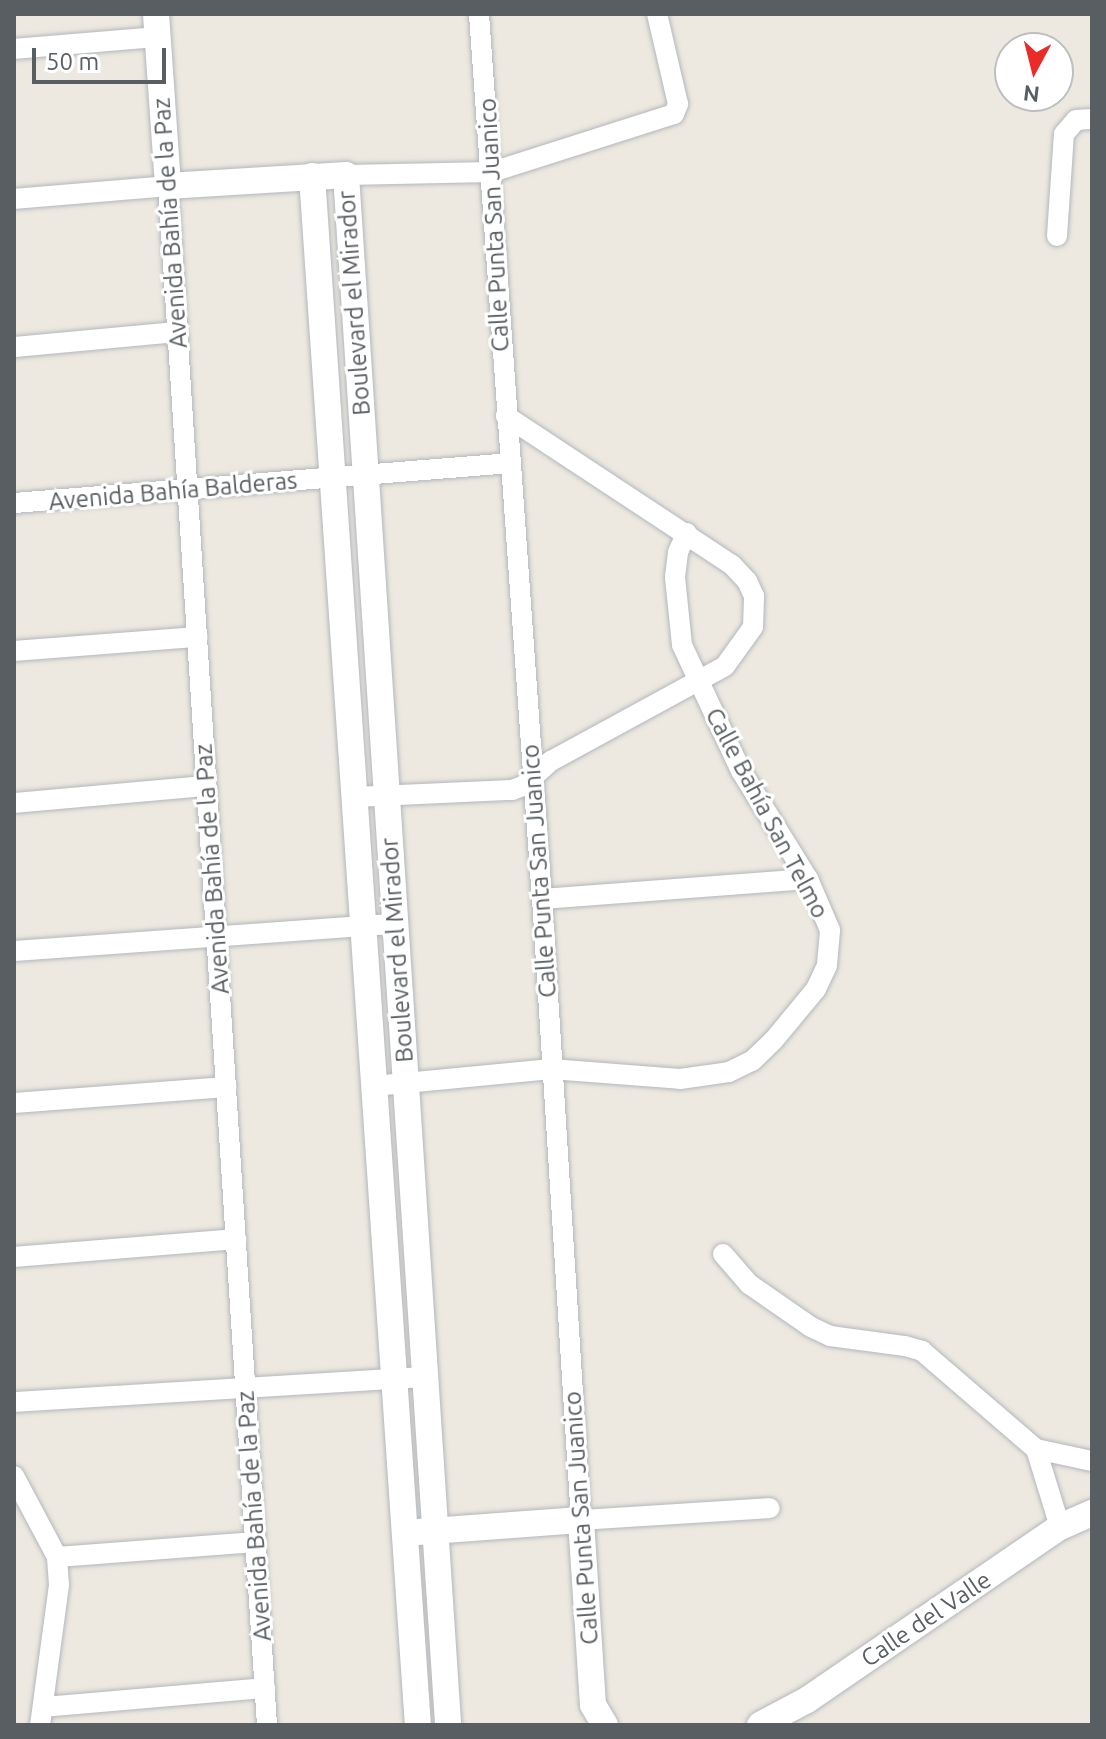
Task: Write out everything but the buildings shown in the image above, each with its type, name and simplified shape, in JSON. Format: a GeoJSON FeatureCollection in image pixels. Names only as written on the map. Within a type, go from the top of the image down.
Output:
{"type":"FeatureCollection","features":[{"type":"Feature","properties":{"kind":"main road","name":"Avenida Bahía de la Paz"},"geometry":{"type":"LineString","coordinates":[[157,25],[168,186]]}},
{"type":"Feature","properties":{"kind":"main road"},"geometry":{"type":"LineString","coordinates":[[168,186],[346,175]]}},
{"type":"Feature","properties":{"kind":"main road","name":"Boulevard el Mirador"},"geometry":{"type":"LineString","coordinates":[[346,175],[448,1725]]}},
{"type":"Feature","properties":{"kind":"main road","name":"Boulevard el Mirador"},"geometry":{"type":"LineString","coordinates":[[312,176],[418,1725]]}},
{"type":"Feature","properties":{"kind":"main road","name":"Calle del Valle"},"geometry":{"type":"LineString","coordinates":[[760,1725],[807,1700],[1060,1527],[1092,1513]]}},
{"type":"Feature","properties":{"kind":"main road"},"geometry":{"type":"LineString","coordinates":[[405,1533],[581,1520]]}},
{"type":"Feature","properties":{"kind":"main road","name":"Calle Punta San Juanico"},"geometry":{"type":"LineString","coordinates":[[581,1520],[593,1705],[605,1725]]}},
{"type":"Feature","properties":{"kind":"street","name":"Calle Punta San Juanico"},"geometry":{"type":"LineString","coordinates":[[479,14],[542,899],[581,1520]]}},
{"type":"Feature","properties":{"kind":"street"},"geometry":{"type":"LineString","coordinates":[[346,175],[492,172],[677,112],[678,104],[657,14]]}},
{"type":"Feature","properties":{"kind":"street"},"geometry":{"type":"LineString","coordinates":[[14,49],[157,25]]}},
{"type":"Feature","properties":{"kind":"street"},"geometry":{"type":"LineString","coordinates":[[1057,236],[1064,134],[1076,120],[1092,119]]}},
{"type":"Feature","properties":{"kind":"street"},"geometry":{"type":"LineString","coordinates":[[14,199],[168,186]]}},
{"type":"Feature","properties":{"kind":"street","name":"Avenida Bahía de la Paz"},"geometry":{"type":"LineString","coordinates":[[168,186],[267,1725]]}},
{"type":"Feature","properties":{"kind":"street"},"geometry":{"type":"LineString","coordinates":[[14,347],[177,332]]}},
{"type":"Feature","properties":{"kind":"street"},"geometry":{"type":"LineString","coordinates":[[355,797],[512,790],[532,779],[551,761],[725,666],[741,648],[753,627],[754,596],[747,581],[732,565],[506,416]]}},
{"type":"Feature","properties":{"kind":"street","name":"Avenida Bahía Balderas"},"geometry":{"type":"LineString","coordinates":[[14,503],[510,463]]}},
{"type":"Feature","properties":{"kind":"street","name":"Calle Bahía San Telmo"},"geometry":{"type":"LineString","coordinates":[[374,1086],[551,1069],[680,1079],[729,1072],[752,1061],[816,989],[827,965],[830,930],[808,879],[741,771],[682,645],[675,577],[678,552],[687,533]]}},
{"type":"Feature","properties":{"kind":"street"},"geometry":{"type":"LineString","coordinates":[[14,651],[197,637]]}},
{"type":"Feature","properties":{"kind":"street"},"geometry":{"type":"LineString","coordinates":[[14,803],[206,786]]}},
{"type":"Feature","properties":{"kind":"street"},"geometry":{"type":"LineString","coordinates":[[542,899],[808,879]]}},
{"type":"Feature","properties":{"kind":"street"},"geometry":{"type":"LineString","coordinates":[[14,951],[395,924]]}},
{"type":"Feature","properties":{"kind":"street"},"geometry":{"type":"LineString","coordinates":[[14,1103],[226,1087]]}},
{"type":"Feature","properties":{"kind":"street"},"geometry":{"type":"LineString","coordinates":[[14,1257],[236,1239]]}},
{"type":"Feature","properties":{"kind":"street"},"geometry":{"type":"LineString","coordinates":[[723,1254],[749,1284],[811,1327],[830,1336],[922,1351],[1036,1449],[1092,1461]]}},
{"type":"Feature","properties":{"kind":"street"},"geometry":{"type":"LineString","coordinates":[[14,1402],[426,1377]]}},
{"type":"Feature","properties":{"kind":"street"},"geometry":{"type":"LineString","coordinates":[[1036,1449],[1060,1527]]}},
{"type":"Feature","properties":{"kind":"street"},"geometry":{"type":"LineString","coordinates":[[14,1476],[57,1557],[59,1585],[41,1716],[265,1688]]}},
{"type":"Feature","properties":{"kind":"street"},"geometry":{"type":"LineString","coordinates":[[581,1520],[770,1508]]}},
{"type":"Feature","properties":{"kind":"street"},"geometry":{"type":"LineString","coordinates":[[57,1557],[255,1542]]}}]}
